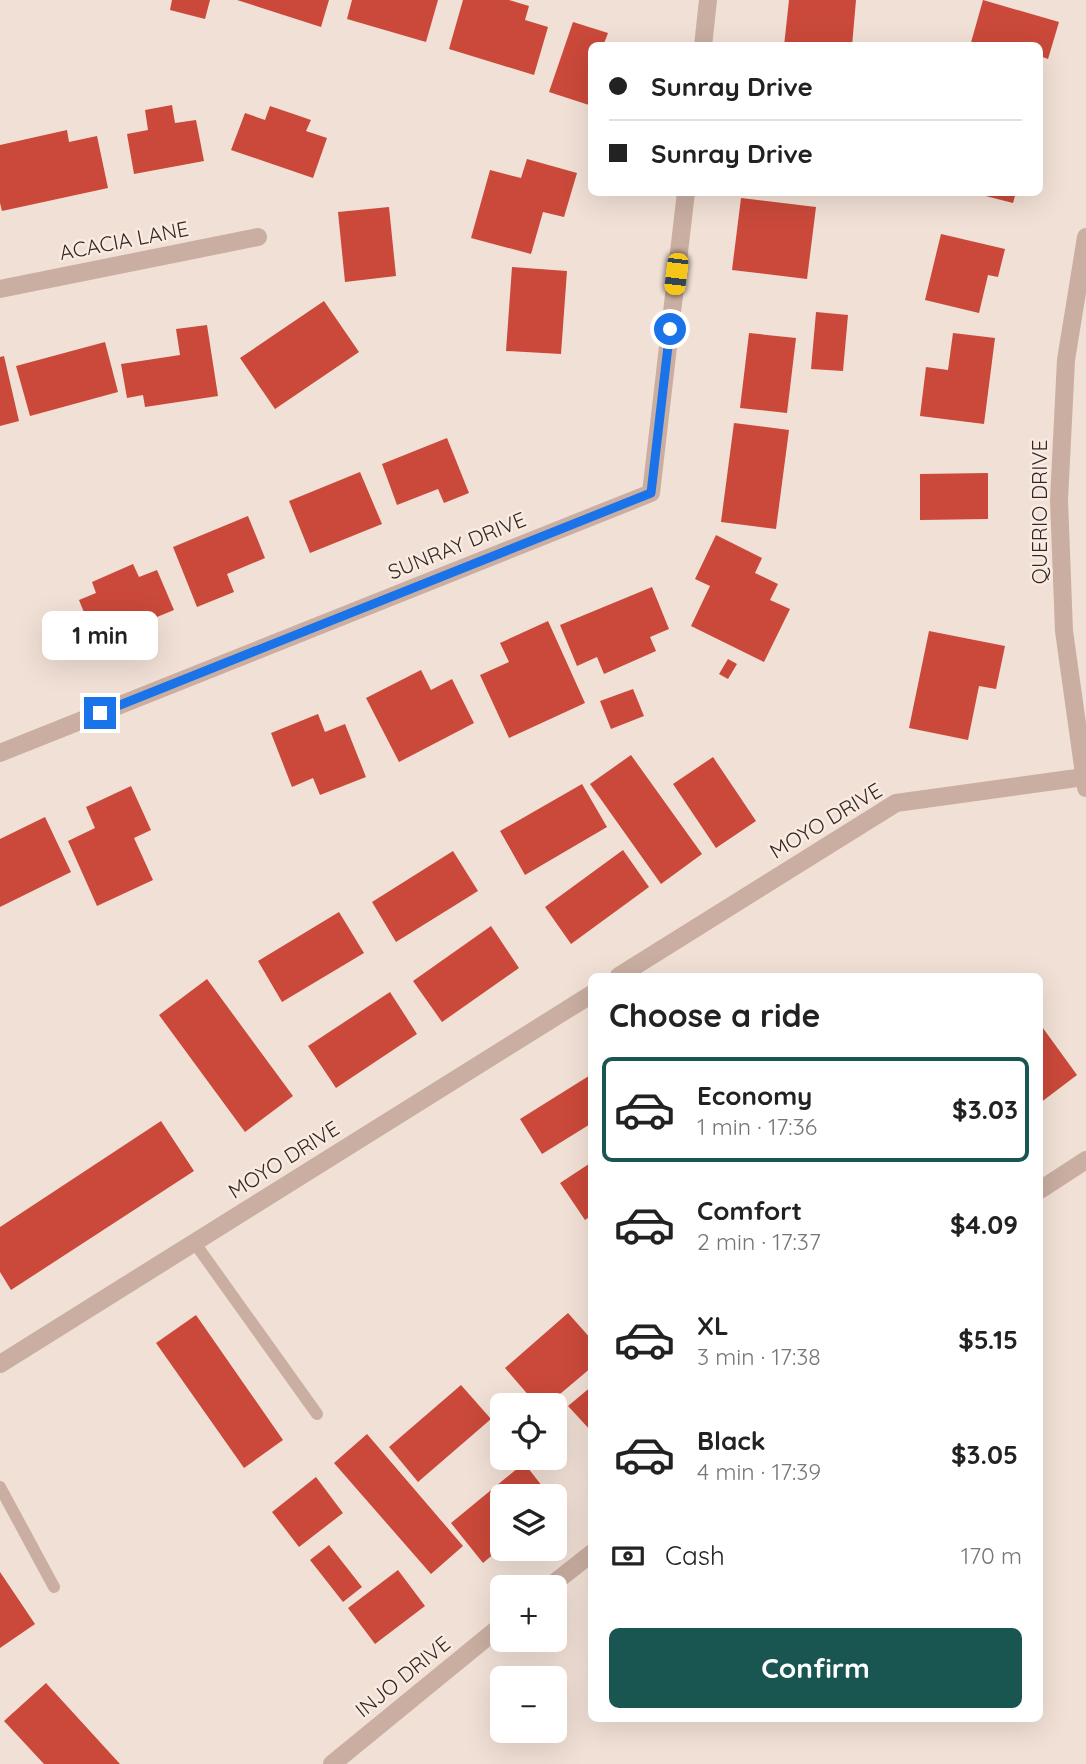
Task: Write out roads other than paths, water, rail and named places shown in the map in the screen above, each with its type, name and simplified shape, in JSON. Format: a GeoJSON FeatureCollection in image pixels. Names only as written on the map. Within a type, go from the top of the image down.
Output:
{"type":"FeatureCollection","features":[{"type":"Feature","properties":{"kind":"street"},"geometry":{"type":"LineString","coordinates":[[703,42],[708,0]]}},
{"type":"Feature","properties":{"kind":"street","name":"SUNRAY DRIVE"},"geometry":{"type":"LineString","coordinates":[[0,752],[651,493],[686,196]]}},
{"type":"Feature","properties":{"kind":"street","name":"ACACIA LANE"},"geometry":{"type":"LineString","coordinates":[[0,289],[258,237]]}},
{"type":"Feature","properties":{"kind":"street","name":"QUERIO DRIVE"},"geometry":{"type":"LineString","coordinates":[[1085,782],[1064,631],[1059,500],[1066,360],[1086,237]]}},
{"type":"Feature","properties":{"kind":"street","name":"MOYO DRIVE"},"geometry":{"type":"LineString","coordinates":[[624,973],[896,803],[1085,782]]}},
{"type":"Feature","properties":{"kind":"street","name":"MOYO DRIVE"},"geometry":{"type":"LineString","coordinates":[[0,1364],[588,996]]}},
{"type":"Feature","properties":{"kind":"street"},"geometry":{"type":"LineString","coordinates":[[1043,1188],[1086,1160]]}},
{"type":"Feature","properties":{"kind":"street"},"geometry":{"type":"LineString","coordinates":[[564,1575],[588,1556]]}},
{"type":"Feature","properties":{"kind":"street","name":"INJO DRIVE"},"geometry":{"type":"LineString","coordinates":[[332,1764],[490,1635]]}},
{"type":"Feature","properties":{"kind":"lane"},"geometry":{"type":"LineString","coordinates":[[194,1242],[317,1414]]}},
{"type":"Feature","properties":{"kind":"lane"},"geometry":{"type":"LineString","coordinates":[[0,1487],[54,1587]]}}]}
